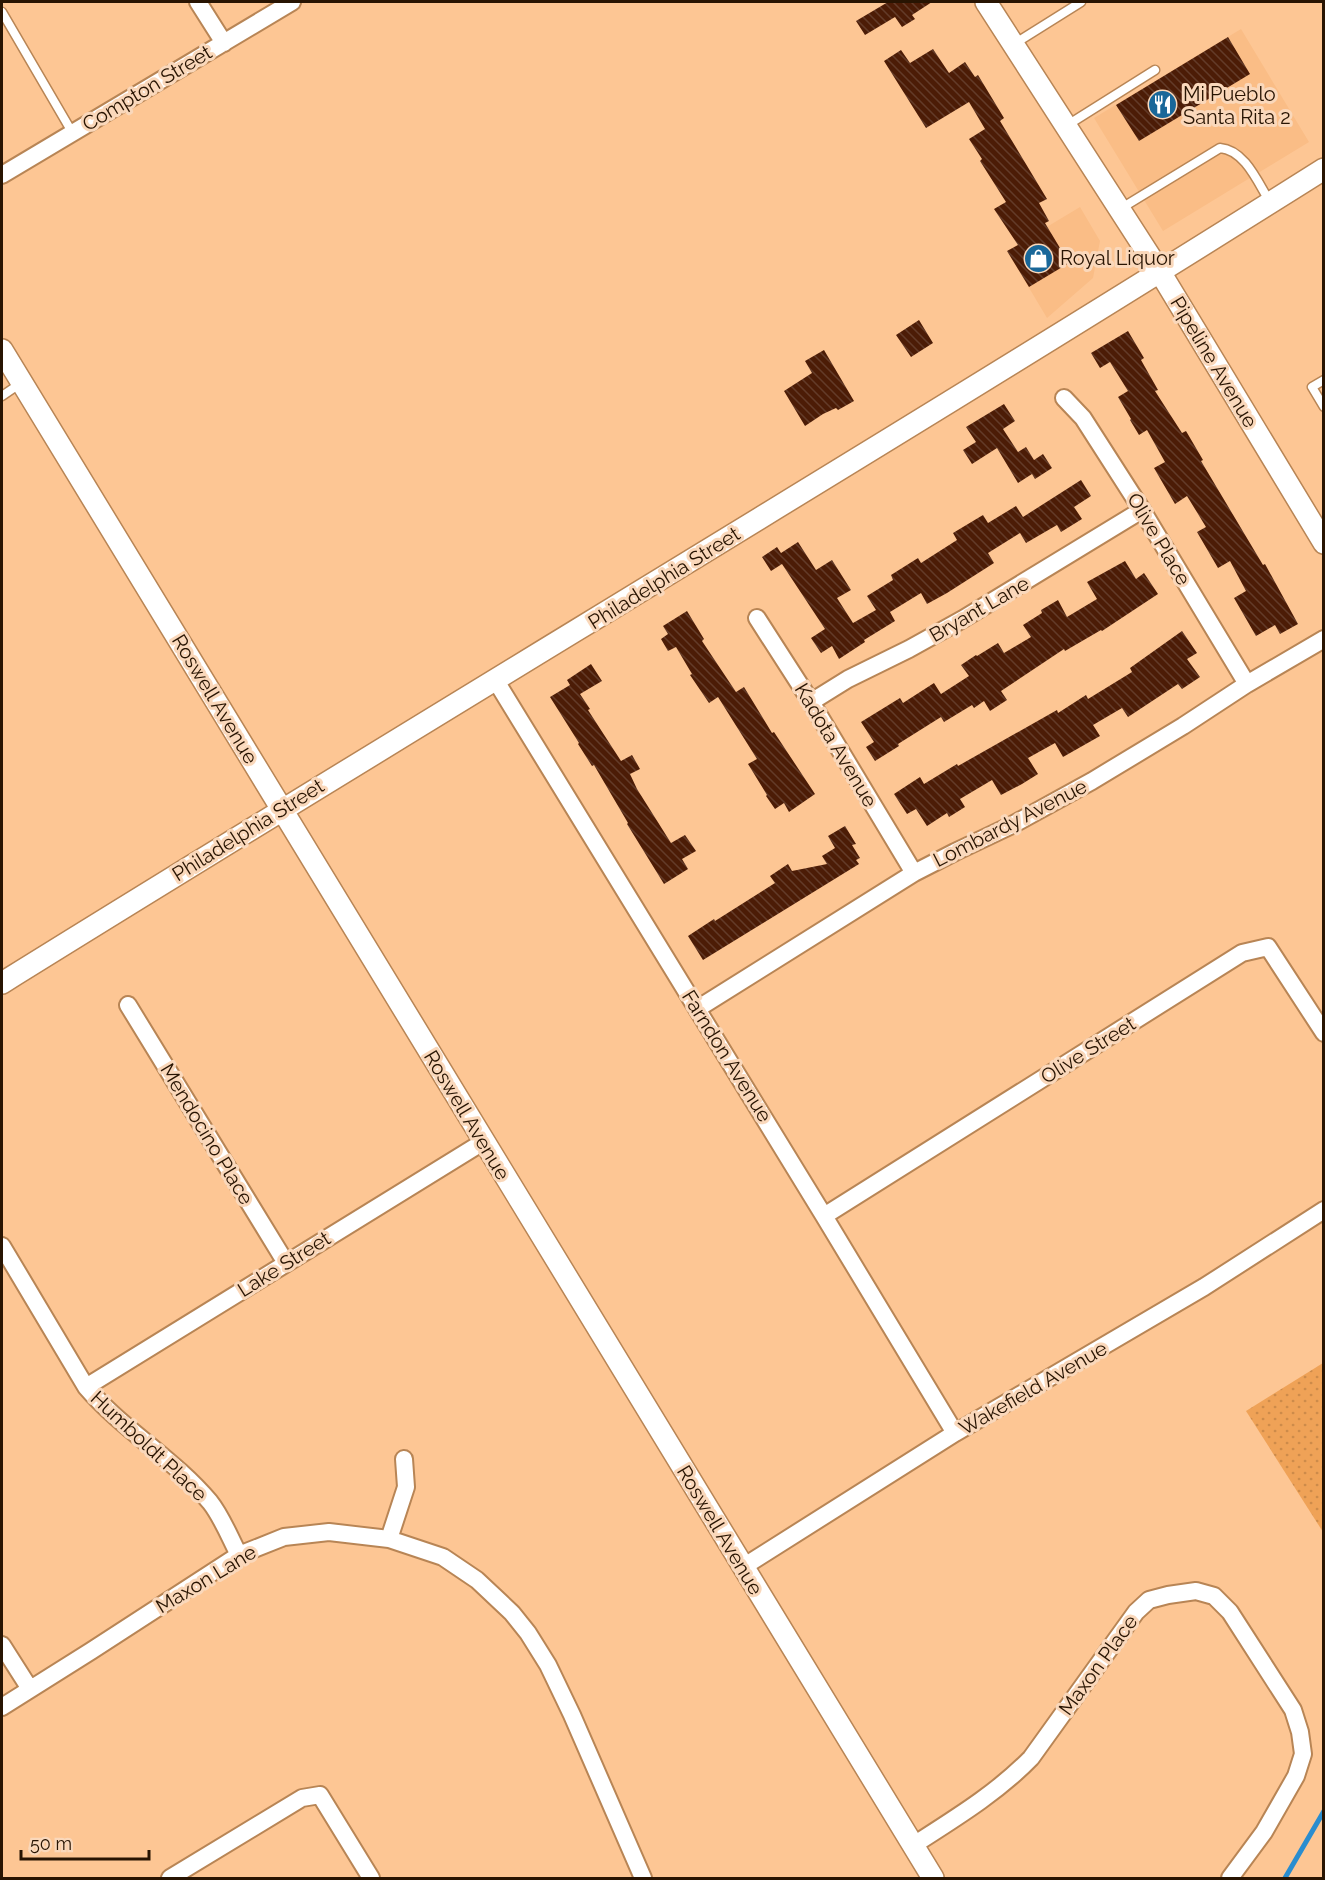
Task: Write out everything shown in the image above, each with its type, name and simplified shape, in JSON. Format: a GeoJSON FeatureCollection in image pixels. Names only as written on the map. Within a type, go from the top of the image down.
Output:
{"type":"FeatureCollection","features":[{"type":"Feature","properties":{"kind":"street"},"geometry":{"type":"LineString","coordinates":[[198,2],[224,43]]}},
{"type":"Feature","properties":{"kind":"street","name":"Compton Street"},"geometry":{"type":"LineString","coordinates":[[2,175],[292,2]]}},
{"type":"Feature","properties":{"kind":"street","name":"Pipeline Avenue"},"geometry":{"type":"LineString","coordinates":[[986,2],[1160,272],[1323,540]]}},
{"type":"Feature","properties":{"kind":"street","name":"Philadelphia Street"},"geometry":{"type":"LineString","coordinates":[[2,983],[1160,272],[1323,169]]}},
{"type":"Feature","properties":{"kind":"street","name":"Roswell Avenue"},"geometry":{"type":"LineString","coordinates":[[2,350],[933,1878]]}},
{"type":"Feature","properties":{"kind":"street","name":"Olive Place"},"geometry":{"type":"LineString","coordinates":[[1064,399],[1083,418],[1142,510],[1247,684]]}},
{"type":"Feature","properties":{"kind":"street","name":"Bryant Lane"},"geometry":{"type":"LineString","coordinates":[[811,702],[848,679],[963,619],[1142,510]]}},
{"type":"Feature","properties":{"kind":"street","name":"Kadota Avenue"},"geometry":{"type":"LineString","coordinates":[[758,618],[914,873]]}},
{"type":"Feature","properties":{"kind":"street","name":"Lombardy Avenue"},"geometry":{"type":"LineString","coordinates":[[698,1009],[914,873],[1012,825],[1092,781],[1323,639]]}},
{"type":"Feature","properties":{"kind":"street","name":"Farndon Avenue"},"geometry":{"type":"LineString","coordinates":[[496,681],[955,1433]]}},
{"type":"Feature","properties":{"kind":"street","name":"Olive Street"},"geometry":{"type":"LineString","coordinates":[[824,1216],[1242,953],[1268,947],[1323,1033]]}},
{"type":"Feature","properties":{"kind":"street","name":"Mendocino Place"},"geometry":{"type":"LineString","coordinates":[[128,1005],[286,1263]]}},
{"type":"Feature","properties":{"kind":"street","name":"Lake Street"},"geometry":{"type":"LineString","coordinates":[[86,1387],[483,1142]]}},
{"type":"Feature","properties":{"kind":"street","name":"Wakefield Avenue"},"geometry":{"type":"LineString","coordinates":[[743,1567],[955,1433],[1204,1287],[1323,1210]]}},
{"type":"Feature","properties":{"kind":"street","name":"Humboldt Place"},"geometry":{"type":"LineString","coordinates":[[2,1246],[86,1387],[101,1404],[188,1479],[212,1504],[238,1555]]}},
{"type":"Feature","properties":{"kind":"street"},"geometry":{"type":"LineString","coordinates":[[389,1539],[406,1486],[404,1459]]}},
{"type":"Feature","properties":{"kind":"street","name":"Maxon Lane"},"geometry":{"type":"LineString","coordinates":[[2,1707],[238,1555],[284,1537],[329,1532],[389,1539],[443,1557],[477,1580],[512,1613],[528,1633],[548,1665],[573,1715],[643,1878]]}},
{"type":"Feature","properties":{"kind":"street","name":"Maxon Place"},"geometry":{"type":"LineString","coordinates":[[912,1846],[1015,1775],[1031,1758],[1136,1612],[1149,1600],[1168,1594],[1196,1591],[1214,1596],[1230,1612],[1293,1710],[1300,1732],[1303,1754],[1296,1776],[1264,1832],[1230,1878]]}},
{"type":"Feature","properties":{"kind":"street"},"geometry":{"type":"LineString","coordinates":[[2,1645],[30,1689]]}},
{"type":"Feature","properties":{"kind":"street"},"geometry":{"type":"LineString","coordinates":[[170,1878],[302,1798],[320,1795],[371,1878]]}},
{"type":"Feature","properties":{"kind":"lane"},"geometry":{"type":"LineString","coordinates":[[1014,45],[1082,2]]}},
{"type":"Feature","properties":{"kind":"lane"},"geometry":{"type":"LineString","coordinates":[[2,12],[72,132]]}},
{"type":"Feature","properties":{"kind":"lane"},"geometry":{"type":"LineString","coordinates":[[1066,126],[1155,70]]}},
{"type":"Feature","properties":{"kind":"lane"},"geometry":{"type":"LineString","coordinates":[[1119,209],[1220,148],[1232,150],[1244,161],[1270,202]]}},
{"type":"Feature","properties":{"kind":"lane"},"geometry":{"type":"LineString","coordinates":[[1323,380],[1312,387],[1323,407]]}},
{"type":"Feature","properties":{"kind":"lane"},"geometry":{"type":"LineString","coordinates":[[2,396],[22,383]]}},
{"type":"Feature","properties":{"kind":"shaded area"},"geometry":{"type":"Polygon","coordinates":[[[1241,29],[1309,142],[1163,231],[1094,118],[1241,29]]]}},
{"type":"Feature","properties":{"kind":"shaded area"},"geometry":{"type":"Polygon","coordinates":[[[1080,207],[1100,241],[1093,278],[1047,318],[1007,251],[1080,207]]]}},
{"type":"Feature","properties":{"kind":"shaded area"},"geometry":{"type":"Polygon","coordinates":[[[1323,1363],[1323,1532],[1246,1411],[1323,1363]]]}},
{"type":"Feature","properties":{"kind":"building"},"geometry":{"type":"Polygon","coordinates":[[[888,2],[932,2],[912,15],[915,19],[902,27],[895,17],[865,35],[856,21],[888,2]]]}},
{"type":"Feature","properties":{"kind":"building"},"geometry":{"type":"Polygon","coordinates":[[[1228,37],[1250,74],[1139,141],[1116,105],[1228,37]]]}},
{"type":"Feature","properties":{"kind":"building"},"geometry":{"type":"Polygon","coordinates":[[[933,49],[949,73],[965,62],[975,77],[978,75],[1004,118],[1000,121],[1047,199],[1039,203],[1049,221],[1045,223],[1069,263],[1029,287],[1007,251],[1018,245],[994,209],[1006,202],[969,139],[985,129],[969,102],[926,128],[884,61],[901,50],[910,63],[933,49]]]}},
{"type":"Feature","properties":{"kind":"building"},"geometry":{"type":"Polygon","coordinates":[[[919,320],[933,343],[911,357],[896,335],[919,320]]]}},
{"type":"Feature","properties":{"kind":"building"},"geometry":{"type":"Polygon","coordinates":[[[1128,331],[1144,358],[1141,360],[1158,390],[1155,391],[1182,433],[1186,431],[1203,460],[1201,461],[1263,565],[1265,564],[1298,624],[1280,634],[1275,625],[1256,636],[1234,598],[1246,591],[1230,561],[1218,568],[1197,532],[1206,527],[1187,496],[1175,504],[1154,468],[1165,462],[1147,430],[1139,435],[1118,397],[1128,391],[1110,362],[1100,368],[1091,353],[1128,331]]]}},
{"type":"Feature","properties":{"kind":"building"},"geometry":{"type":"Polygon","coordinates":[[[824,350],[854,401],[838,410],[836,408],[823,414],[805,426],[784,391],[812,373],[805,361],[824,350]]]}},
{"type":"Feature","properties":{"kind":"building"},"geometry":{"type":"Polygon","coordinates":[[[1004,404],[1015,421],[1003,429],[1018,452],[1026,447],[1034,460],[1043,454],[1052,468],[1035,479],[1032,474],[1018,483],[997,448],[972,464],[963,450],[976,442],[966,427],[1004,404]]]}},
{"type":"Feature","properties":{"kind":"building"},"geometry":{"type":"Polygon","coordinates":[[[1081,480],[1091,496],[1074,507],[1082,519],[1061,532],[1057,525],[1026,543],[1020,533],[988,553],[994,563],[927,604],[921,593],[890,612],[895,621],[839,659],[832,646],[821,653],[811,638],[825,629],[782,564],[771,571],[762,557],[777,547],[781,553],[798,542],[816,570],[832,560],[851,590],[837,598],[853,623],[876,610],[867,596],[893,580],[891,575],[918,558],[921,563],[957,540],[953,533],[983,515],[988,523],[1016,506],[1023,517],[1081,480]]]}},
{"type":"Feature","properties":{"kind":"building"},"geometry":{"type":"Polygon","coordinates":[[[1125,561],[1136,579],[1144,573],[1158,594],[1102,631],[1065,651],[1064,649],[1001,691],[1007,700],[990,711],[984,701],[974,708],[972,705],[944,722],[941,717],[875,761],[866,747],[874,742],[861,722],[900,698],[903,703],[934,683],[941,694],[969,676],[961,665],[976,655],[998,643],[1004,653],[1031,637],[1023,625],[1058,600],[1067,617],[1097,599],[1087,582],[1125,561]]]}},
{"type":"Feature","properties":{"kind":"building"},"geometry":{"type":"Polygon","coordinates":[[[687,611],[704,639],[702,641],[736,692],[744,687],[772,733],[774,732],[815,794],[789,812],[784,803],[775,809],[766,796],[748,764],[757,759],[718,697],[709,703],[690,675],[692,674],[676,647],[668,651],[661,639],[668,634],[663,626],[687,611]]]}},
{"type":"Feature","properties":{"kind":"building"},"geometry":{"type":"Polygon","coordinates":[[[1182,631],[1197,653],[1187,659],[1200,677],[1182,689],[1178,684],[1128,717],[1122,708],[1093,725],[1100,736],[1063,757],[1055,743],[1028,758],[1038,774],[1022,784],[1001,795],[992,780],[960,799],[965,807],[949,817],[947,813],[927,826],[916,809],[907,814],[894,794],[920,777],[924,784],[1057,710],[1058,713],[1086,695],[1088,699],[1132,672],[1130,668],[1182,631]]]}},
{"type":"Feature","properties":{"kind":"building"},"geometry":{"type":"Polygon","coordinates":[[[591,664],[602,681],[580,694],[590,709],[588,710],[621,761],[632,755],[640,769],[630,774],[671,843],[685,835],[696,851],[682,859],[688,869],[664,884],[594,765],[592,766],[550,697],[570,685],[567,680],[591,664]]]}},
{"type":"Feature","properties":{"kind":"building"},"geometry":{"type":"Polygon","coordinates":[[[845,826],[856,844],[852,845],[860,858],[856,860],[859,864],[703,960],[688,936],[775,883],[770,876],[788,864],[792,871],[827,864],[822,856],[835,848],[828,836],[845,826]]]}},
{"type":"Feature","properties":{"kind":"waterway"},"geometry":{"type":"LineString","coordinates":[[1285,1878],[1324,1811]]}},
{"type":"Feature","properties":{"kind":"place","name":"Mi Pueblo Santa Rita 2"},"geometry":{"type":"Point","coordinates":[1162,105]}},
{"type":"Feature","properties":{"kind":"place","name":"Royal Liquor"},"geometry":{"type":"Point","coordinates":[1039,258]}}]}
